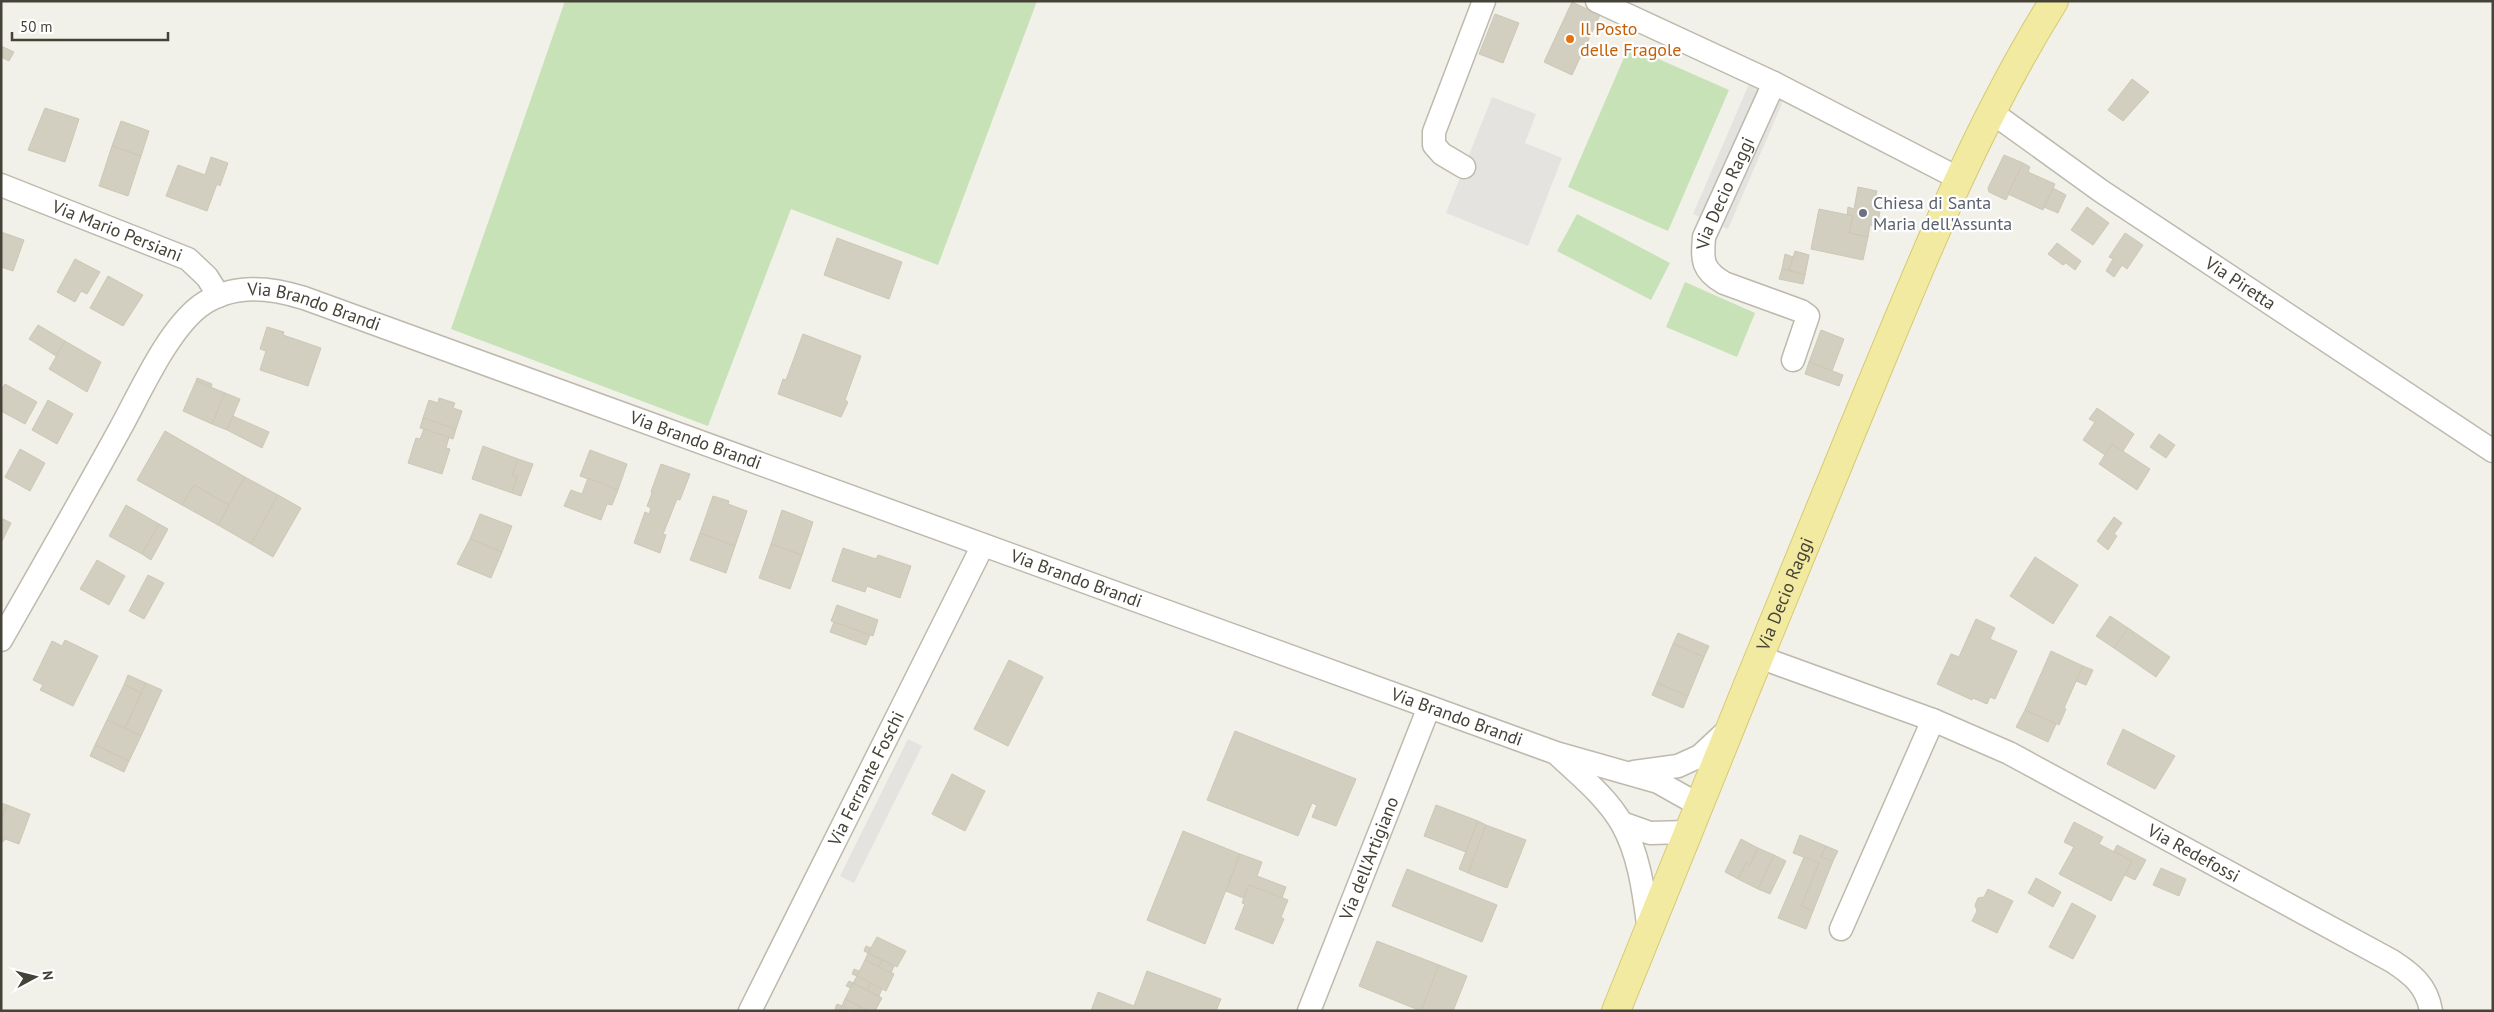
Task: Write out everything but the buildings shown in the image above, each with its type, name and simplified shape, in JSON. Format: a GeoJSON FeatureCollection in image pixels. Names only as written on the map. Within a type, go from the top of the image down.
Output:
{"type":"FeatureCollection","features":[{"type":"Feature","properties":{"kind":"main road","name":"Via Decio Raggi"},"geometry":{"type":"LineString","coordinates":[[1616,1011],[1759,657],[1958,178],[1990,111],[2054,1]]}},
{"type":"Feature","properties":{"kind":"street"},"geometry":{"type":"LineString","coordinates":[[1464,167],[1442,154],[1434,145],[1434,132],[1484,1]]}},
{"type":"Feature","properties":{"kind":"street"},"geometry":{"type":"LineString","coordinates":[[1597,1],[1774,83],[1958,178]]}},
{"type":"Feature","properties":{"kind":"street","name":"Via Decio Raggi"},"geometry":{"type":"LineString","coordinates":[[1774,83],[1704,237],[1703,257],[1706,269],[1712,276],[1724,283],[1801,311],[1808,316],[1793,360]]}},
{"type":"Feature","properties":{"kind":"street","name":"Via Piretta"},"geometry":{"type":"LineString","coordinates":[[1990,111],[2101,191],[2493,451]]}},
{"type":"Feature","properties":{"kind":"street","name":"Via Mario Persiani"},"geometry":{"type":"LineString","coordinates":[[1,185],[188,259],[207,277],[219,296]]}},
{"type":"Feature","properties":{"kind":"street","name":"Via Brando Brandi"},"geometry":{"type":"LineString","coordinates":[[1,640],[169,342],[183,322],[200,306],[219,296],[238,290],[258,288],[280,291],[304,298],[1556,753],[1630,773],[1673,788],[1699,805]]}},
{"type":"Feature","properties":{"kind":"street","name":"Via Ferrante Foschi"},"geometry":{"type":"LineString","coordinates":[[750,1011],[983,546]]}},
{"type":"Feature","properties":{"kind":"street","name":"Via Redefossi"},"geometry":{"type":"LineString","coordinates":[[1759,657],[1932,720],[2026,762],[2392,961],[2414,975],[2424,989],[2431,1011]]}},
{"type":"Feature","properties":{"kind":"street","name":"Via dell'Artigiano"},"geometry":{"type":"LineString","coordinates":[[1309,1011],[1429,707]]}},
{"type":"Feature","properties":{"kind":"street"},"geometry":{"type":"LineString","coordinates":[[1841,929],[1932,720]]}},
{"type":"Feature","properties":{"kind":"street","name":"Via Brando Brandi"},"geometry":{"type":"LineString","coordinates":[[1630,773],[1678,766],[1700,756],[1730,729]]}},
{"type":"Feature","properties":{"kind":"street","name":"Via Brando Brandi"},"geometry":{"type":"LineString","coordinates":[[1556,753],[1603,800],[1622,824],[1638,863],[1648,931]]}},
{"type":"Feature","properties":{"kind":"street"},"geometry":{"type":"LineString","coordinates":[[1622,824],[1650,833],[1688,832]]}},
{"type":"Feature","properties":{"kind":"green space"},"geometry":{"type":"Polygon","coordinates":[[[565,1],[1037,1],[938,265],[791,209],[708,426],[451,329],[565,1]]]}},
{"type":"Feature","properties":{"kind":"green space"},"geometry":{"type":"Polygon","coordinates":[[[1629,46],[1729,90],[1668,231],[1568,187],[1629,46]]]}},
{"type":"Feature","properties":{"kind":"green space"},"geometry":{"type":"Polygon","coordinates":[[[1577,214],[1670,263],[1651,300],[1557,251],[1577,214]]]}},
{"type":"Feature","properties":{"kind":"green space"},"geometry":{"type":"Polygon","coordinates":[[[1685,282],[1755,313],[1737,357],[1666,327],[1685,282]]]}},
{"type":"Feature","properties":{"kind":"shaded area"},"geometry":{"type":"Polygon","coordinates":[[[1749,84],[1784,99],[1728,229],[1693,214],[1749,84]]]}},
{"type":"Feature","properties":{"kind":"shaded area"},"geometry":{"type":"Polygon","coordinates":[[[1492,97],[1536,114],[1525,143],[1562,158],[1528,246],[1446,213],[1492,97]]]}},
{"type":"Feature","properties":{"kind":"shaded area"},"geometry":{"type":"Polygon","coordinates":[[[908,739],[922,746],[854,883],[840,876],[908,739]]]}},
{"type":"Feature","properties":{"kind":"place","name":"Il Posto delle Fragole"},"geometry":{"type":"Point","coordinates":[1570,39]}},
{"type":"Feature","properties":{"kind":"place","name":"Chiesa di Santa Maria dell'Assunta"},"geometry":{"type":"Point","coordinates":[1863,213]}}]}
